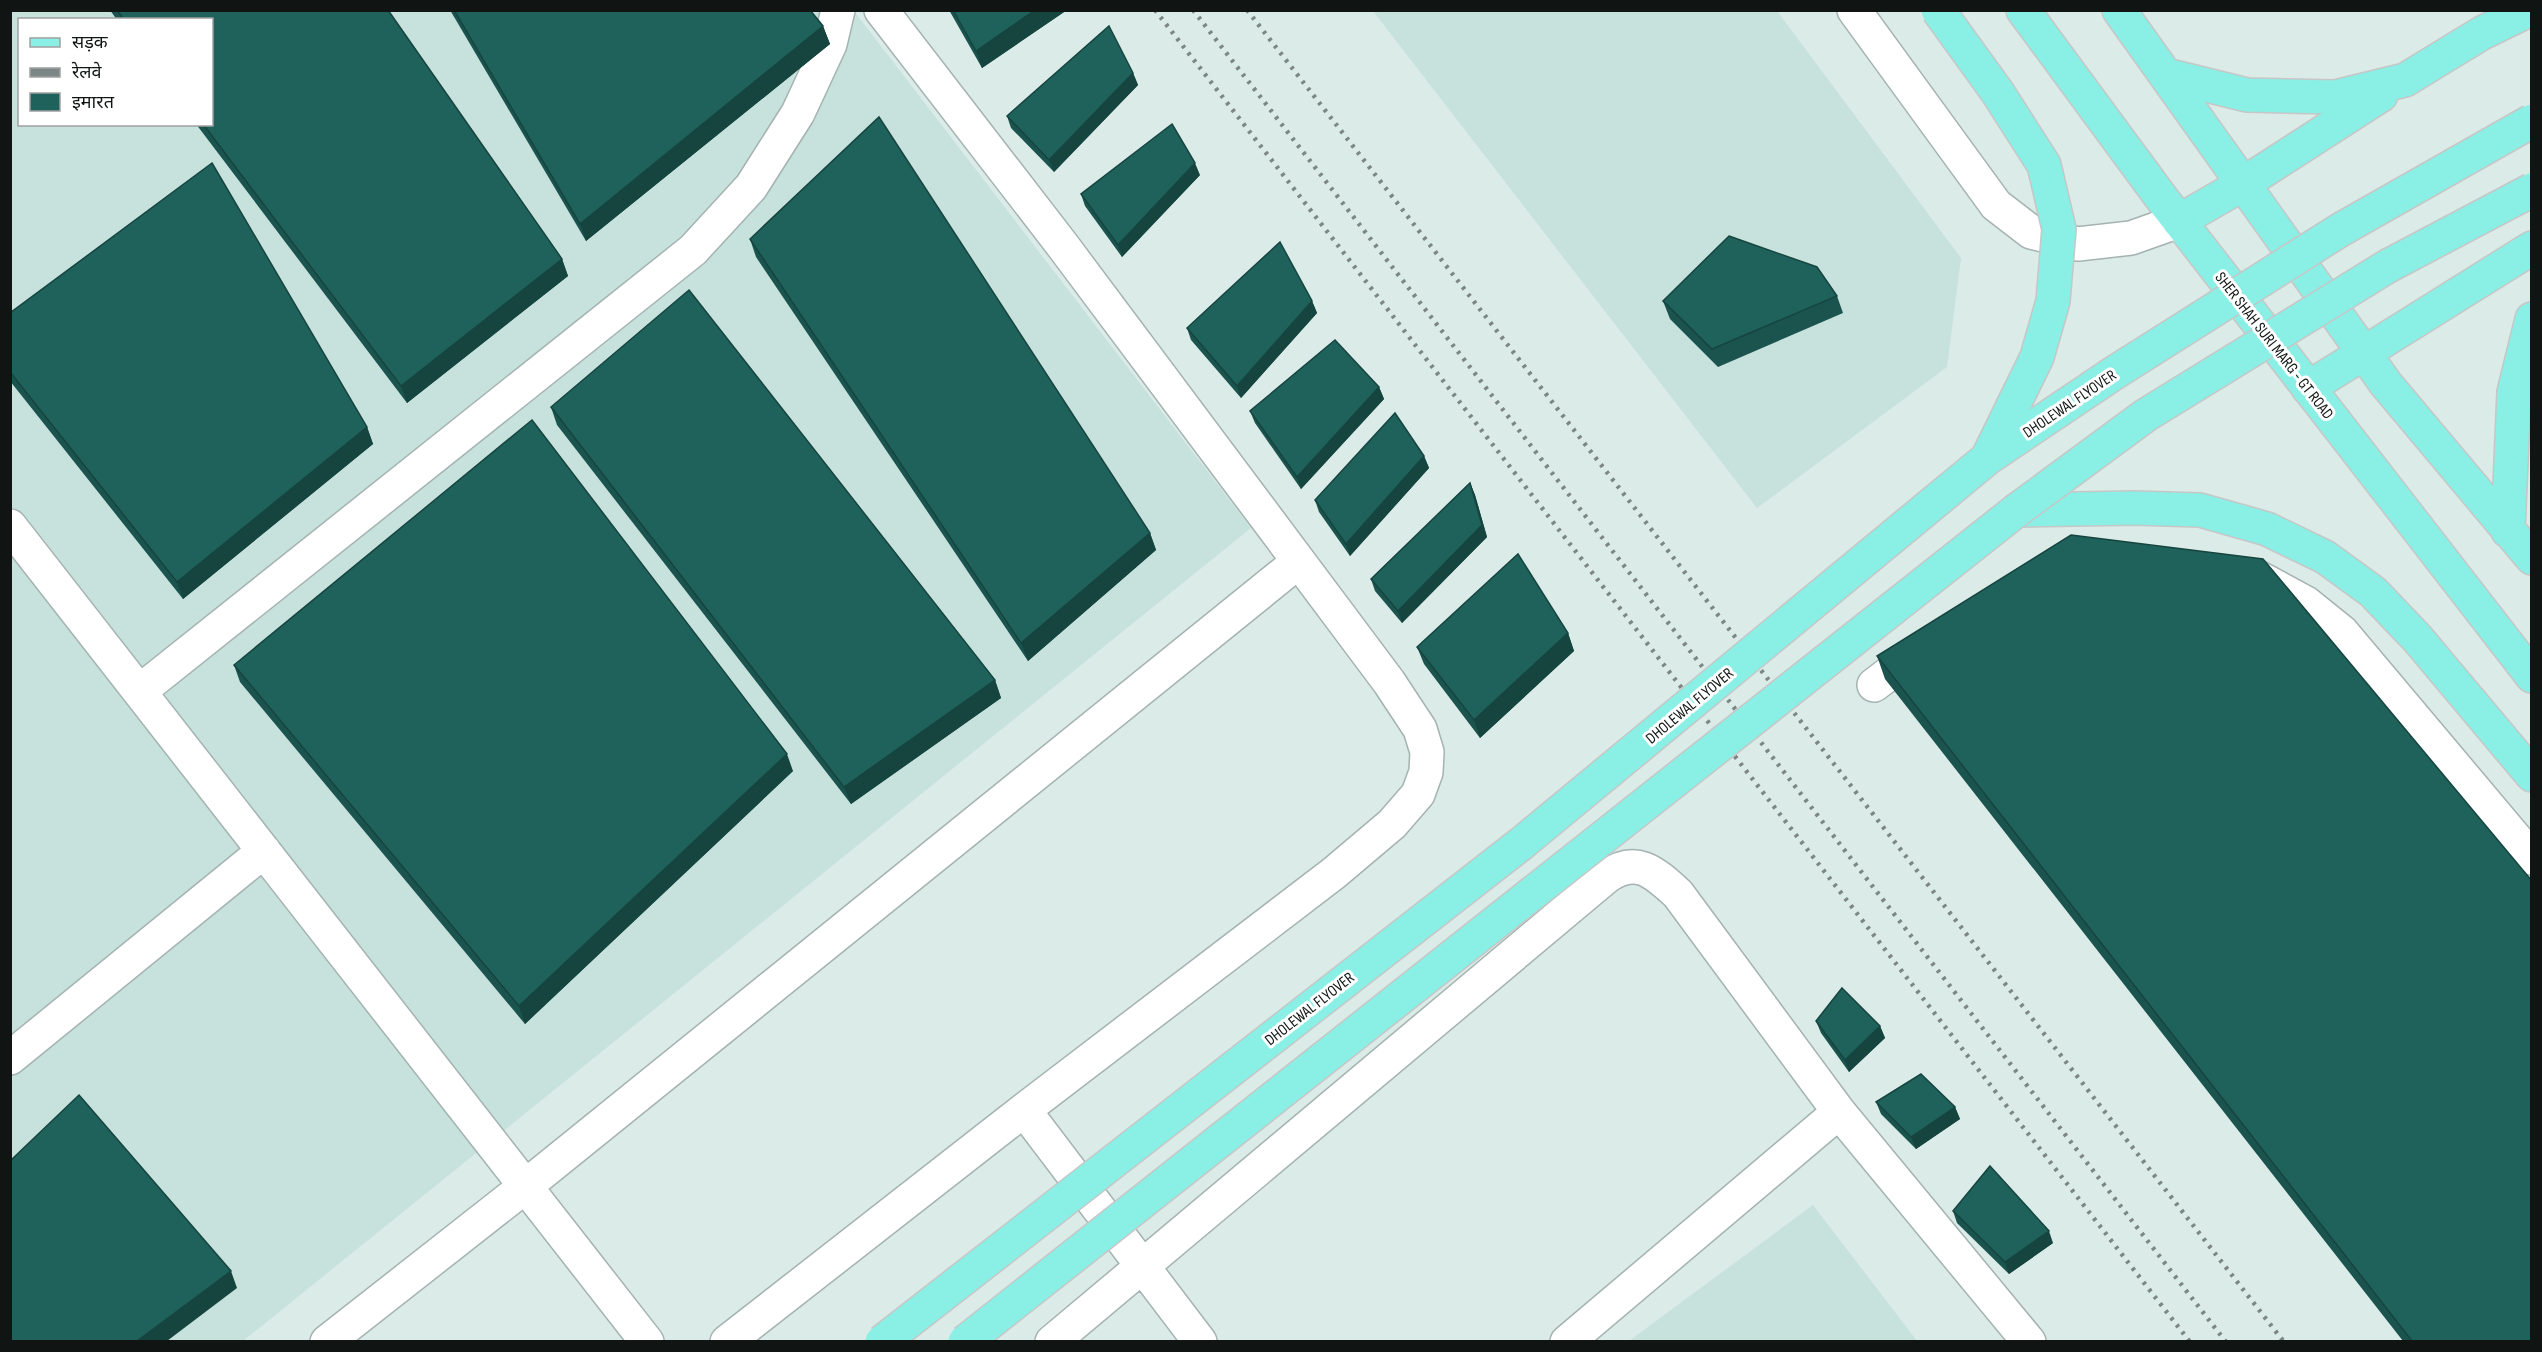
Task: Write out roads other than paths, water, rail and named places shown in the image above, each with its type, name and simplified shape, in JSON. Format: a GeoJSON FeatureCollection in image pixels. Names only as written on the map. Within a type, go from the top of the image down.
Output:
{"type":"FeatureCollection","features":[{"type":"Feature","properties":{"kind":"main road"},"geometry":{"type":"LineString","coordinates":[[1938,10],[1998,93],[2044,165],[2059,229],[2053,302],[2037,357],[1989,457]]}},
{"type":"Feature","properties":{"kind":"main road","name":"SHER SHAH SURI MARG - GT ROAD"},"geometry":{"type":"LineString","coordinates":[[2023,10],[2179,221],[2532,676]]}},
{"type":"Feature","properties":{"kind":"main road"},"geometry":{"type":"LineString","coordinates":[[2119,10],[2386,384],[2532,558]]}},
{"type":"Feature","properties":{"kind":"main road"},"geometry":{"type":"LineString","coordinates":[[2179,221],[2243,184],[2482,33],[2529,10]]}},
{"type":"Feature","properties":{"kind":"main road"},"geometry":{"type":"LineString","coordinates":[[2166,75],[2247,95],[2335,97],[2405,80]]}},
{"type":"Feature","properties":{"kind":"main road","name":"DHOLEWAL FLYOVER"},"geometry":{"type":"LineString","coordinates":[[882,1341],[1522,843],[1989,457],[2114,373],[2340,230],[2532,121]]}},
{"type":"Feature","properties":{"kind":"main road"},"geometry":{"type":"LineString","coordinates":[[965,1341],[2017,510],[2146,415],[2388,266],[2532,190]]}},
{"type":"Feature","properties":{"kind":"main road"},"geometry":{"type":"LineString","coordinates":[[2308,388],[2532,248]]}},
{"type":"Feature","properties":{"kind":"main road"},"geometry":{"type":"LineString","coordinates":[[2508,531],[2514,392],[2532,319]]}},
{"type":"Feature","properties":{"kind":"main road"},"geometry":{"type":"LineString","coordinates":[[2017,510],[2200,510],[2267,529],[2325,557],[2373,592],[2417,638],[2532,775]]}},
{"type":"Feature","properties":{"kind":"street"},"geometry":{"type":"LineString","coordinates":[[140,692],[693,250],[751,187],[798,113],[830,44],[838,10]]}},
{"type":"Feature","properties":{"kind":"street"},"geometry":{"type":"LineString","coordinates":[[728,1341],[1024,1110],[1334,873],[1392,824],[1418,794],[1426,772],[1427,752],[1420,729],[1389,682],[1063,246],[881,10]]}},
{"type":"Feature","properties":{"kind":"street"},"geometry":{"type":"LineString","coordinates":[[1854,10],[1996,205],[2031,232],[2078,244],[2131,238],[2179,221]]}},
{"type":"Feature","properties":{"kind":"street"},"geometry":{"type":"LineString","coordinates":[[10,526],[647,1341]]}},
{"type":"Feature","properties":{"kind":"street"},"geometry":{"type":"LineString","coordinates":[[327,1341],[527,1185],[1298,562]]}},
{"type":"Feature","properties":{"kind":"street"},"geometry":{"type":"LineString","coordinates":[[2232,567],[2250,573],[2306,603],[2342,632],[2532,858]]}},
{"type":"Feature","properties":{"kind":"street"},"geometry":{"type":"LineString","coordinates":[[1874,685],[1944,632]]}},
{"type":"Feature","properties":{"kind":"street"},"geometry":{"type":"LineString","coordinates":[[10,1058],[264,851]]}},
{"type":"Feature","properties":{"kind":"street"},"geometry":{"type":"LineString","coordinates":[[1052,1341],[1617,869],[1634,866],[1647,870],[1678,894],[1839,1112],[2029,1341]]}},
{"type":"Feature","properties":{"kind":"street"},"geometry":{"type":"LineString","coordinates":[[1024,1110],[1200,1341]]}},
{"type":"Feature","properties":{"kind":"street"},"geometry":{"type":"LineString","coordinates":[[1567,1341],[1839,1112]]}},
{"type":"Feature","properties":{"kind":"railway"},"geometry":{"type":"LineString","coordinates":[[1155,10],[2190,1342]]}},
{"type":"Feature","properties":{"kind":"railway"},"geometry":{"type":"LineString","coordinates":[[1193,10],[2226,1342]]}},
{"type":"Feature","properties":{"kind":"railway"},"geometry":{"type":"LineString","coordinates":[[1247,10],[2284,1342]]}}]}
